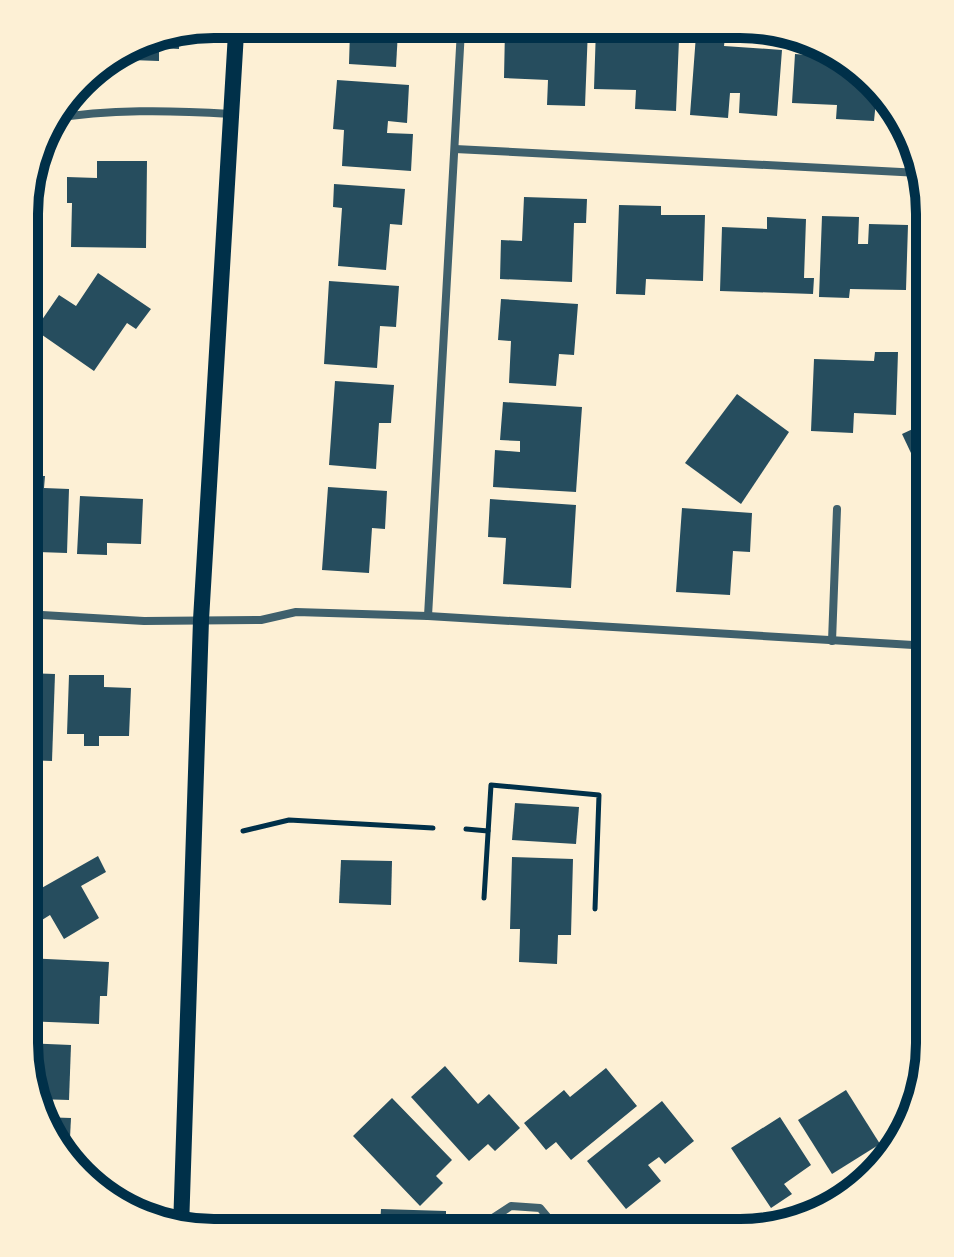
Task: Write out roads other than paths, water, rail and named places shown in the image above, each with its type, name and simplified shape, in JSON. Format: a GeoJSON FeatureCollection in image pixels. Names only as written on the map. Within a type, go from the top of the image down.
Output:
{"type":"FeatureCollection","features":[{"type":"Feature","properties":{"kind":"main road"},"geometry":{"type":"LineString","coordinates":[[181,1215],[201,620],[236,38]]}},
{"type":"Feature","properties":{"kind":"street"},"geometry":{"type":"LineString","coordinates":[[428,616],[461,38]]}},
{"type":"Feature","properties":{"kind":"street"},"geometry":{"type":"LineString","coordinates":[[68,116],[146,110],[232,115]]}},
{"type":"Feature","properties":{"kind":"street"},"geometry":{"type":"LineString","coordinates":[[455,149],[911,173]]}},
{"type":"Feature","properties":{"kind":"street"},"geometry":{"type":"LineString","coordinates":[[832,641],[837,509]]}},
{"type":"Feature","properties":{"kind":"street"},"geometry":{"type":"LineString","coordinates":[[38,614],[201,620],[261,620],[296,612],[428,616],[916,645]]}},
{"type":"Feature","properties":{"kind":"street"},"geometry":{"type":"LineString","coordinates":[[491,1219],[511,1206],[540,1208],[549,1219]]}}]}
